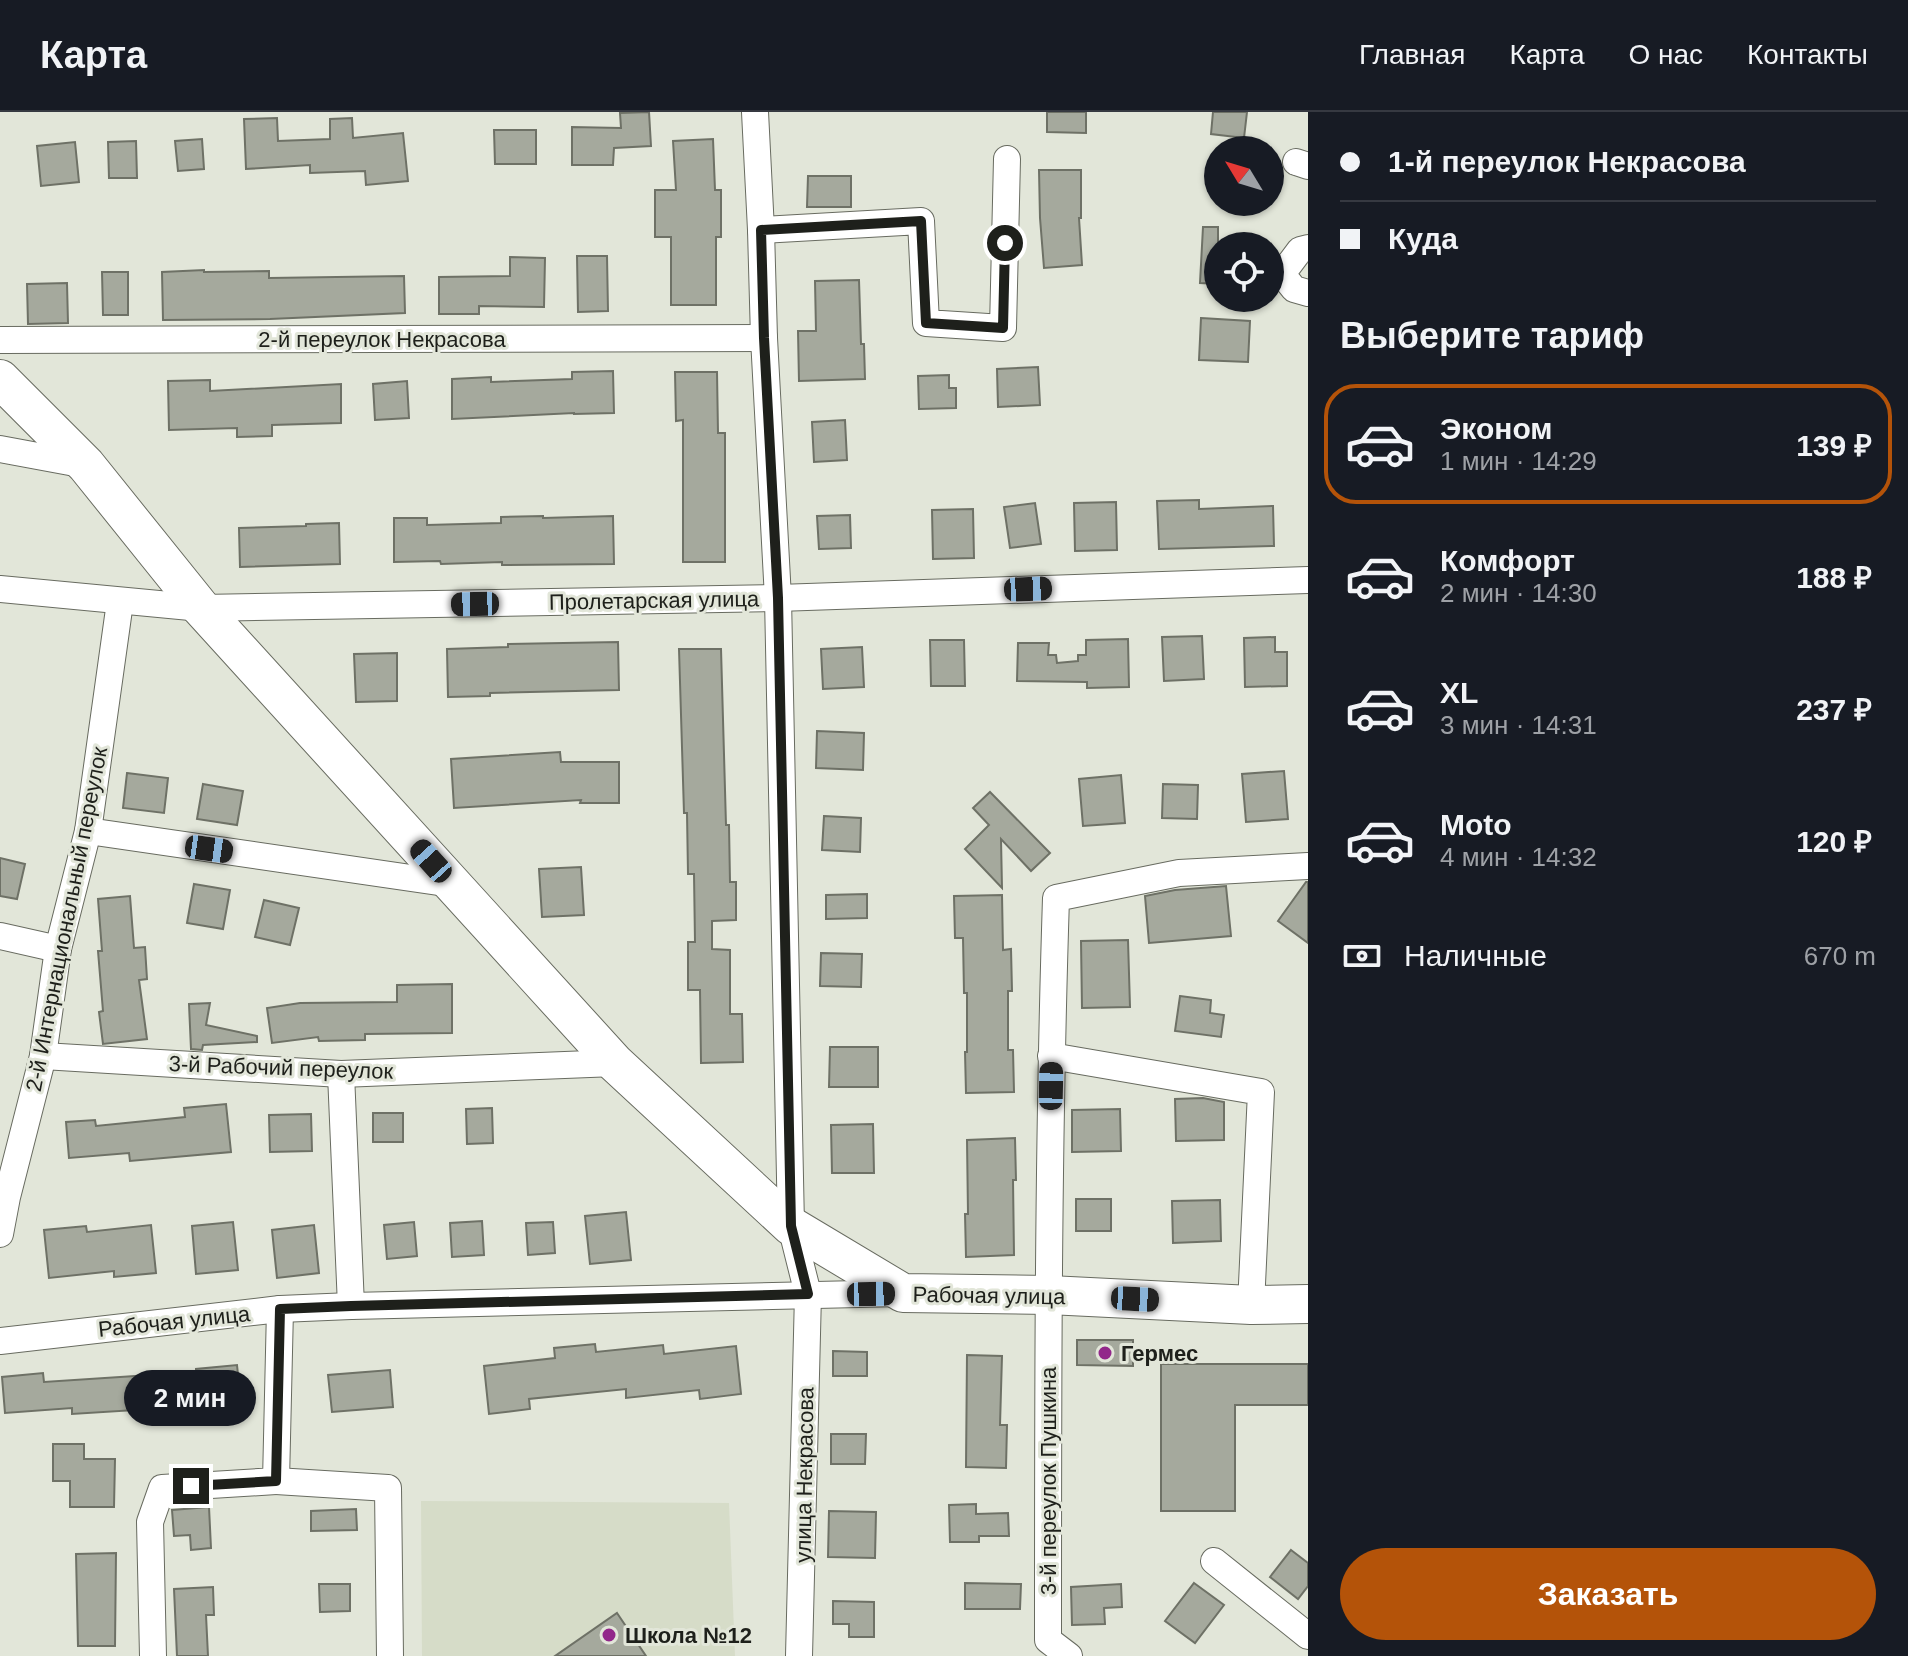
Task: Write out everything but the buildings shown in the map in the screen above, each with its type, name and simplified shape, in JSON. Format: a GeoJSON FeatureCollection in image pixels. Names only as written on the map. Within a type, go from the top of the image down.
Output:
{"type":"FeatureCollection","features":[{"type":"Feature","properties":{"kind":"street"},"geometry":{"type":"LineString","coordinates":[[755,112],[778,598],[791,1226]]}},
{"type":"Feature","properties":{"kind":"street"},"geometry":{"type":"LineString","coordinates":[[761,230],[921,221],[926,323],[1003,328],[1007,159]]}},
{"type":"Feature","properties":{"kind":"street"},"geometry":{"type":"LineString","coordinates":[[1308,248],[1300,250],[1282,274],[1294,289],[1308,293]]}},
{"type":"Feature","properties":{"kind":"street","name":"2-й переулок Некрасова"},"geometry":{"type":"LineString","coordinates":[[0,340],[764,338]]}},
{"type":"Feature","properties":{"kind":"street"},"geometry":{"type":"LineString","coordinates":[[0,379],[86,465],[201,608],[615,1063],[791,1226],[903,1293]]}},
{"type":"Feature","properties":{"kind":"street"},"geometry":{"type":"LineString","coordinates":[[0,449],[86,465]]}},
{"type":"Feature","properties":{"kind":"street","name":"Пролетарская улица"},"geometry":{"type":"LineString","coordinates":[[0,589],[201,608],[778,598],[1308,580]]}},
{"type":"Feature","properties":{"kind":"street","name":"2-й Интернациональный переулок"},"geometry":{"type":"LineString","coordinates":[[0,1234],[4,1196],[43,1056],[58,949],[88,831],[120,602]]}},
{"type":"Feature","properties":{"kind":"street"},"geometry":{"type":"LineString","coordinates":[[88,831],[452,884]]}},
{"type":"Feature","properties":{"kind":"street"},"geometry":{"type":"LineString","coordinates":[[1049,1295],[1056,898],[1179,873],[1308,866]]}},
{"type":"Feature","properties":{"kind":"street"},"geometry":{"type":"LineString","coordinates":[[0,936],[58,949]]}},
{"type":"Feature","properties":{"kind":"street","name":"3-й Рабочий переулок"},"geometry":{"type":"LineString","coordinates":[[43,1056],[341,1074],[615,1063]]}},
{"type":"Feature","properties":{"kind":"street"},"geometry":{"type":"LineString","coordinates":[[1051,1056],[1261,1092],[1251,1305]]}},
{"type":"Feature","properties":{"kind":"street"},"geometry":{"type":"LineString","coordinates":[[341,1074],[351,1306]]}},
{"type":"Feature","properties":{"kind":"street","name":"улица Некрасова"},"geometry":{"type":"LineString","coordinates":[[791,1226],[808,1294],[799,1656]]}},
{"type":"Feature","properties":{"kind":"street","name":"Рабочая улица"},"geometry":{"type":"LineString","coordinates":[[0,1341],[280,1309],[351,1306],[903,1293],[1049,1295],[1251,1305],[1308,1304]]}},
{"type":"Feature","properties":{"kind":"street","name":"3-й переулок Пушкина"},"geometry":{"type":"LineString","coordinates":[[1049,1295],[1048,1640],[1069,1656]]}},
{"type":"Feature","properties":{"kind":"street"},"geometry":{"type":"LineString","coordinates":[[276,1481],[280,1309]]}},
{"type":"Feature","properties":{"kind":"street"},"geometry":{"type":"LineString","coordinates":[[153,1656],[150,1522],[162,1488],[276,1481],[388,1488],[390,1656]]}},
{"type":"Feature","properties":{"kind":"street"},"geometry":{"type":"LineString","coordinates":[[1214,1561],[1308,1636]]}},
{"type":"Feature","properties":{"kind":"shaded area"},"geometry":{"type":"Polygon","coordinates":[[[421,1501],[729,1503],[735,1656],[422,1656],[421,1501]]]}},
{"type":"Feature","properties":{"kind":"place","name":"Гермес"},"geometry":{"type":"Point","coordinates":[1105,1353]}},
{"type":"Feature","properties":{"kind":"place","name":"Школа №12"},"geometry":{"type":"Point","coordinates":[609,1635]}},
{"type":"Feature","properties":{"kind":"route"},"geometry":{"type":"LineString","coordinates":[[191,1486],[276,1481],[280,1309],[808,1294],[791,1226],[778,598],[761,230],[921,221],[926,323],[1003,328],[1005,243]]}}]}
